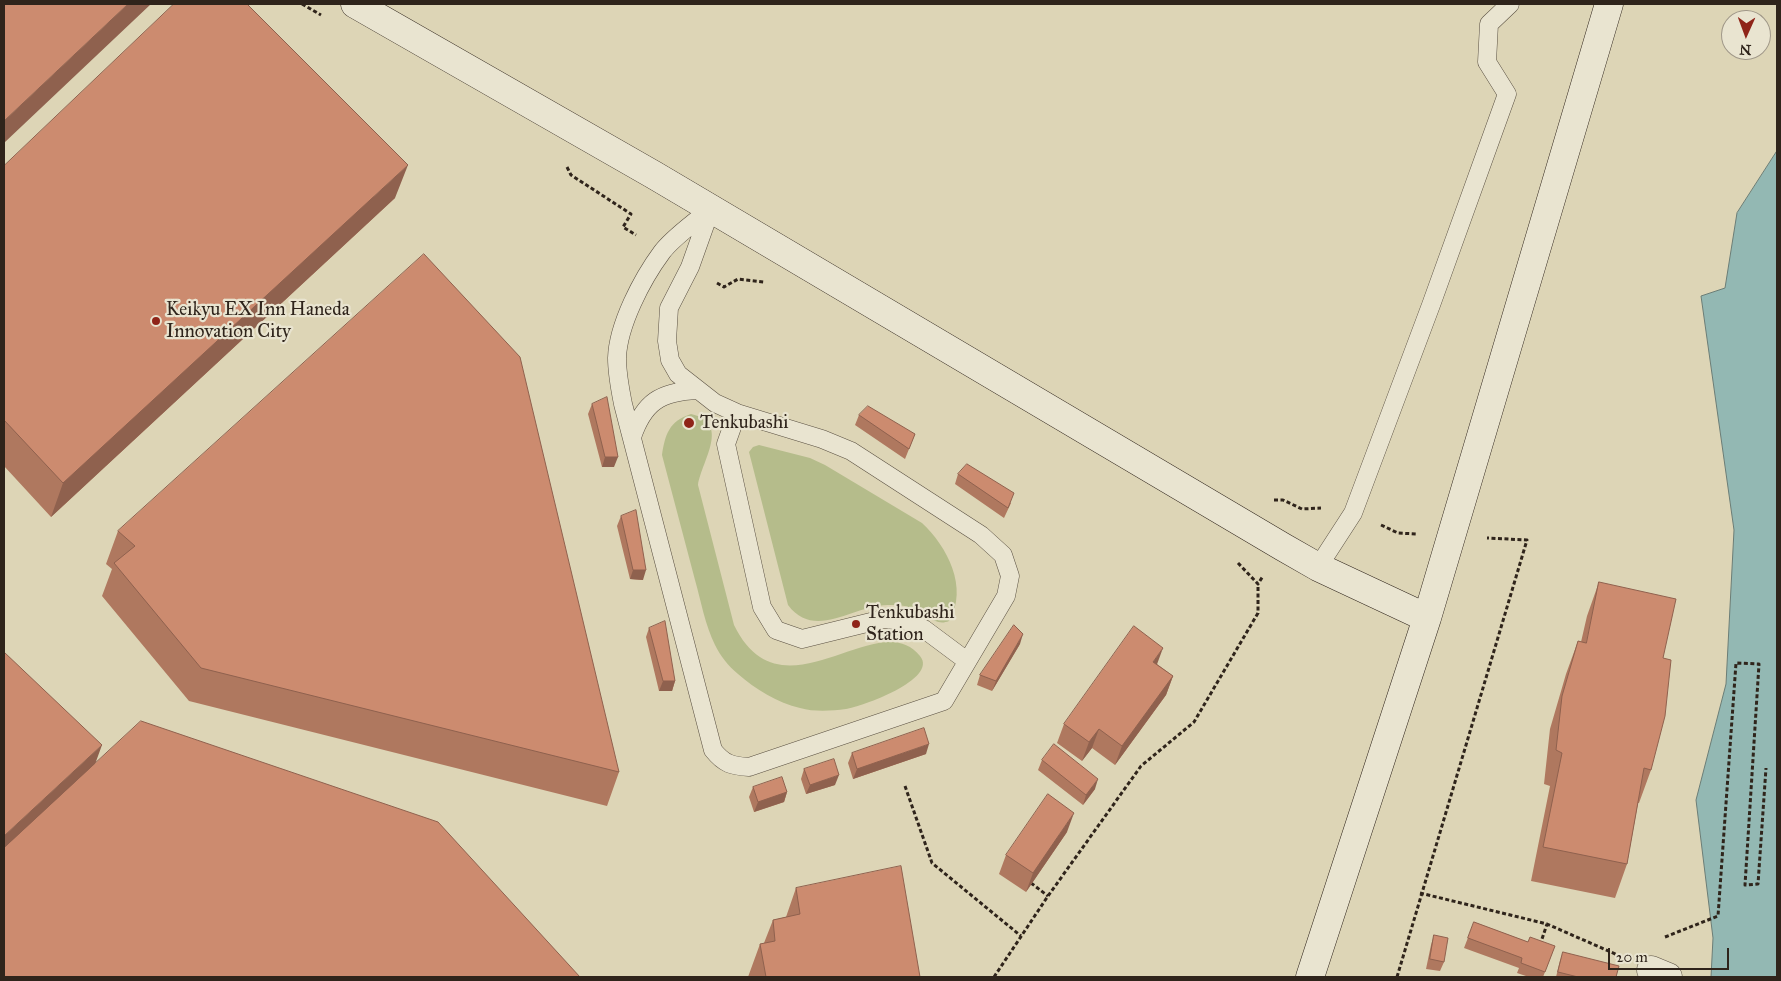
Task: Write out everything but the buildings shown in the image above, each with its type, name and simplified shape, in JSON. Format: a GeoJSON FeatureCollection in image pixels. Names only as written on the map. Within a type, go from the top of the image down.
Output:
{"type":"FeatureCollection","features":[{"type":"Feature","properties":{"kind":"street"},"geometry":{"type":"LineString","coordinates":[[355,4],[711,208],[1318,567],[1427,618]]}},
{"type":"Feature","properties":{"kind":"street"},"geometry":{"type":"LineString","coordinates":[[1310,977],[1427,618],[1609,4]]}},
{"type":"Feature","properties":{"kind":"lane"},"geometry":{"type":"LineString","coordinates":[[1318,567],[1354,513],[1432,305],[1507,94],[1487,62],[1489,24],[1510,4]]}},
{"type":"Feature","properties":{"kind":"lane"},"geometry":{"type":"LineString","coordinates":[[711,208],[690,266],[669,308],[667,341],[670,360],[678,374],[715,403],[737,414],[822,439],[851,451],[981,535],[1003,555],[1010,576],[1006,596],[944,701],[749,767],[734,766],[721,760],[713,750],[622,404],[618,374],[617,356],[622,333],[636,294],[663,251],[711,208]]}},
{"type":"Feature","properties":{"kind":"lane"},"geometry":{"type":"LineString","coordinates":[[632,437],[637,422],[652,402],[666,394],[696,390]]}},
{"type":"Feature","properties":{"kind":"lane"},"geometry":{"type":"LineString","coordinates":[[737,414],[726,444],[762,607],[776,630],[802,639],[883,619],[906,621],[924,629],[967,662]]}},
{"type":"Feature","properties":{"kind":"path"},"geometry":{"type":"LineString","coordinates":[[571,175],[631,214]]}},
{"type":"Feature","properties":{"kind":"path"},"geometry":{"type":"LineString","coordinates":[[636,206],[623,227],[639,237]]}},
{"type":"Feature","properties":{"kind":"path"},"geometry":{"type":"LineString","coordinates":[[713,280],[724,287],[738,279],[753,282]]}},
{"type":"Feature","properties":{"kind":"path"},"geometry":{"type":"LineString","coordinates":[[1283,500],[1295,507],[1309,509]]}},
{"type":"Feature","properties":{"kind":"path"},"geometry":{"type":"LineString","coordinates":[[1354,513],[1398,532],[1418,534]]}},
{"type":"Feature","properties":{"kind":"path"},"geometry":{"type":"LineString","coordinates":[[1397,977],[1420,893],[1527,540],[1477,537]]}},
{"type":"Feature","properties":{"kind":"path"},"geometry":{"type":"LineString","coordinates":[[1242,569],[1258,584]]}},
{"type":"Feature","properties":{"kind":"path"},"geometry":{"type":"LineString","coordinates":[[994,977],[1048,896],[1141,766],[1194,722],[1258,613],[1258,584],[1265,574]]}},
{"type":"Feature","properties":{"kind":"path"},"geometry":{"type":"LineString","coordinates":[[1656,940],[1718,916],[1736,663],[1759,664],[1745,885],[1758,884],[1766,768]]}},
{"type":"Feature","properties":{"kind":"path"},"geometry":{"type":"LineString","coordinates":[[905,786],[932,863],[1021,936]]}},
{"type":"Feature","properties":{"kind":"path"},"geometry":{"type":"LineString","coordinates":[[1031,883],[1048,896]]}},
{"type":"Feature","properties":{"kind":"path"},"geometry":{"type":"LineString","coordinates":[[1420,893],[1547,924],[1659,974]]}},
{"type":"Feature","properties":{"kind":"path"},"geometry":{"type":"LineString","coordinates":[[1538,951],[1547,924]]}},
{"type":"Feature","properties":{"kind":"green space"},"geometry":{"type":"Polygon","coordinates":[[[691,414],[703,419],[710,425],[711,443],[698,485],[734,625],[754,653],[777,664],[803,664],[880,643],[902,644],[920,656],[923,665],[919,674],[896,690],[867,703],[846,709],[823,711],[805,709],[783,703],[759,690],[734,671],[719,653],[706,621],[662,455],[669,430],[678,421],[691,414]]]}},
{"type":"Feature","properties":{"kind":"green space"},"geometry":{"type":"Polygon","coordinates":[[[759,445],[810,458],[825,465],[922,523],[940,543],[947,555],[956,582],[955,608],[949,621],[935,621],[911,608],[894,605],[875,606],[822,621],[810,620],[799,615],[788,605],[749,452],[753,447],[759,445]]]}},
{"type":"Feature","properties":{"kind":"water"},"geometry":{"type":"Polygon","coordinates":[[[1777,151],[1777,977],[1711,977],[1713,938],[1696,800],[1726,684],[1734,530],[1701,296],[1725,288],[1737,213],[1777,151]]]}},
{"type":"Feature","properties":{"kind":"place","name":"Keikyu EX Inn Haneda Innovation City"},"geometry":{"type":"Point","coordinates":[156,321]}},
{"type":"Feature","properties":{"kind":"place","name":"Tenkubashi"},"geometry":{"type":"Point","coordinates":[689,423]}},
{"type":"Feature","properties":{"kind":"place","name":"Tenkubashi Station"},"geometry":{"type":"Point","coordinates":[856,624]}}]}
